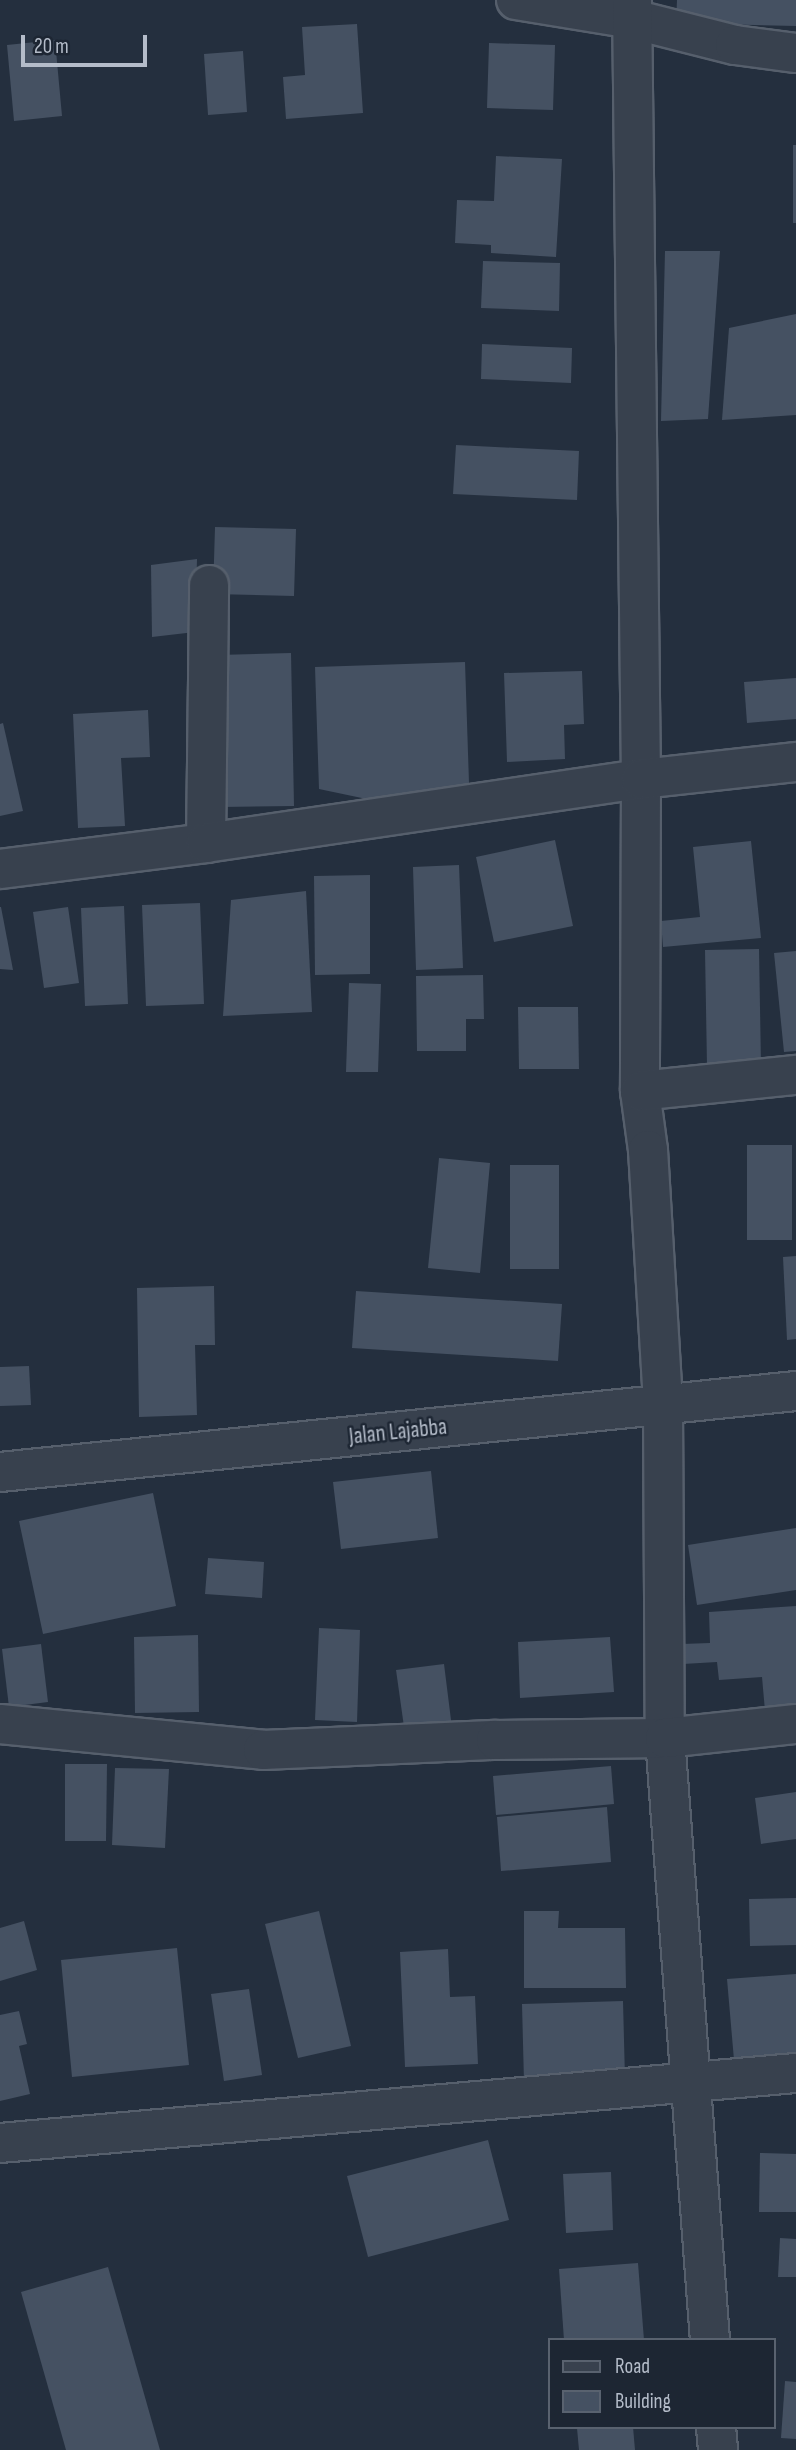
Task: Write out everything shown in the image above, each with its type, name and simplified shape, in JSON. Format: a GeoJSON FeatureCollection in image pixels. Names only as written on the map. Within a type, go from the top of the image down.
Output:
{"type":"FeatureCollection","features":[{"type":"Feature","properties":{"kind":"street"},"geometry":{"type":"LineString","coordinates":[[516,0],[632,9],[735,45],[796,53]]}},
{"type":"Feature","properties":{"kind":"street"},"geometry":{"type":"LineString","coordinates":[[632,9],[641,779],[640,1091],[648,1150],[663,1406],[665,1738],[710,2338]]}},
{"type":"Feature","properties":{"kind":"street"},"geometry":{"type":"LineString","coordinates":[[206,843],[208,585]]}},
{"type":"Feature","properties":{"kind":"street"},"geometry":{"type":"LineString","coordinates":[[0,869],[206,843],[641,779],[796,762]]}},
{"type":"Feature","properties":{"kind":"street"},"geometry":{"type":"LineString","coordinates":[[640,1091],[796,1075]]}},
{"type":"Feature","properties":{"kind":"street","name":"Jalan Lajabba"},"geometry":{"type":"LineString","coordinates":[[0,1472],[796,1391]]}},
{"type":"Feature","properties":{"kind":"street"},"geometry":{"type":"LineString","coordinates":[[0,1724],[263,1749],[665,1738],[796,1724]]}},
{"type":"Feature","properties":{"kind":"street"},"geometry":{"type":"LineString","coordinates":[[0,2143],[692,2080],[796,2073]]}},
{"type":"Feature","properties":{"kind":"street"},"geometry":{"type":"LineString","coordinates":[[716,2429],[718,2450]]}},
{"type":"Feature","properties":{"kind":"building"},"geometry":{"type":"Polygon","coordinates":[[[677,0],[796,0],[796,26],[676,23],[677,0]]]}},
{"type":"Feature","properties":{"kind":"building"},"geometry":{"type":"Polygon","coordinates":[[[357,24],[363,113],[286,119],[283,77],[305,75],[302,27],[357,24]]]}},
{"type":"Feature","properties":{"kind":"building"},"geometry":{"type":"Polygon","coordinates":[[[55,40],[62,116],[14,121],[7,45],[55,40]]]}},
{"type":"Feature","properties":{"kind":"building"},"geometry":{"type":"Polygon","coordinates":[[[489,43],[555,45],[553,110],[487,108],[489,43]]]}},
{"type":"Feature","properties":{"kind":"building"},"geometry":{"type":"Polygon","coordinates":[[[243,51],[247,112],[208,115],[204,54],[243,51]]]}},
{"type":"Feature","properties":{"kind":"building"},"geometry":{"type":"Polygon","coordinates":[[[793,145],[796,145],[796,223],[793,223],[793,145]]]}},
{"type":"Feature","properties":{"kind":"building"},"geometry":{"type":"Polygon","coordinates":[[[496,156],[562,159],[556,257],[491,253],[491,245],[455,243],[457,200],[494,201],[496,156]]]}},
{"type":"Feature","properties":{"kind":"building"},"geometry":{"type":"Polygon","coordinates":[[[665,251],[720,251],[708,419],[661,421],[665,251]]]}},
{"type":"Feature","properties":{"kind":"building"},"geometry":{"type":"Polygon","coordinates":[[[483,261],[560,263],[559,311],[481,308],[483,261]]]}},
{"type":"Feature","properties":{"kind":"building"},"geometry":{"type":"Polygon","coordinates":[[[796,314],[796,415],[722,420],[729,328],[796,314]]]}},
{"type":"Feature","properties":{"kind":"building"},"geometry":{"type":"Polygon","coordinates":[[[482,344],[572,348],[571,383],[481,379],[482,344]]]}},
{"type":"Feature","properties":{"kind":"building"},"geometry":{"type":"Polygon","coordinates":[[[456,445],[579,451],[577,500],[453,494],[456,445]]]}},
{"type":"Feature","properties":{"kind":"building"},"geometry":{"type":"Polygon","coordinates":[[[215,527],[296,529],[294,596],[213,594],[215,527]]]}},
{"type":"Feature","properties":{"kind":"building"},"geometry":{"type":"Polygon","coordinates":[[[197,559],[195,632],[152,637],[151,565],[197,559]]]}},
{"type":"Feature","properties":{"kind":"building"},"geometry":{"type":"Polygon","coordinates":[[[291,653],[294,806],[220,807],[217,655],[291,653]]]}},
{"type":"Feature","properties":{"kind":"building"},"geometry":{"type":"Polygon","coordinates":[[[465,662],[469,783],[395,805],[319,789],[315,667],[465,662]]]}},
{"type":"Feature","properties":{"kind":"building"},"geometry":{"type":"Polygon","coordinates":[[[582,671],[584,724],[564,725],[565,759],[507,762],[504,673],[582,671]]]}},
{"type":"Feature","properties":{"kind":"building"},"geometry":{"type":"Polygon","coordinates":[[[796,678],[796,719],[747,723],[744,682],[796,678]]]}},
{"type":"Feature","properties":{"kind":"building"},"geometry":{"type":"Polygon","coordinates":[[[148,710],[150,757],[121,758],[125,826],[78,828],[73,714],[148,710]]]}},
{"type":"Feature","properties":{"kind":"building"},"geometry":{"type":"Polygon","coordinates":[[[3,723],[23,811],[0,816],[0,724],[3,723]]]}},
{"type":"Feature","properties":{"kind":"building"},"geometry":{"type":"Polygon","coordinates":[[[555,840],[573,926],[494,942],[476,857],[555,840]]]}},
{"type":"Feature","properties":{"kind":"building"},"geometry":{"type":"Polygon","coordinates":[[[751,841],[761,938],[663,947],[661,921],[700,917],[693,847],[751,841]]]}},
{"type":"Feature","properties":{"kind":"building"},"geometry":{"type":"Polygon","coordinates":[[[459,865],[463,968],[416,970],[413,867],[459,865]]]}},
{"type":"Feature","properties":{"kind":"building"},"geometry":{"type":"Polygon","coordinates":[[[370,875],[370,974],[315,975],[314,876],[370,875]]]}},
{"type":"Feature","properties":{"kind":"building"},"geometry":{"type":"Polygon","coordinates":[[[306,891],[312,1012],[223,1016],[231,900],[306,891]]]}},
{"type":"Feature","properties":{"kind":"building"},"geometry":{"type":"Polygon","coordinates":[[[200,903],[204,1004],[146,1006],[142,905],[200,903]]]}},
{"type":"Feature","properties":{"kind":"building"},"geometry":{"type":"Polygon","coordinates":[[[124,906],[128,1004],[85,1006],[81,908],[124,906]]]}},
{"type":"Feature","properties":{"kind":"building"},"geometry":{"type":"Polygon","coordinates":[[[1,907],[13,970],[0,969],[1,907]]]}},
{"type":"Feature","properties":{"kind":"building"},"geometry":{"type":"Polygon","coordinates":[[[68,907],[79,983],[44,988],[33,912],[68,907]]]}},
{"type":"Feature","properties":{"kind":"building"},"geometry":{"type":"Polygon","coordinates":[[[759,949],[761,1066],[707,1066],[705,950],[759,949]]]}},
{"type":"Feature","properties":{"kind":"building"},"geometry":{"type":"Polygon","coordinates":[[[796,951],[796,1051],[784,1052],[774,953],[796,951]]]}},
{"type":"Feature","properties":{"kind":"building"},"geometry":{"type":"Polygon","coordinates":[[[483,975],[484,1019],[466,1019],[466,1051],[417,1051],[416,976],[483,975]]]}},
{"type":"Feature","properties":{"kind":"building"},"geometry":{"type":"Polygon","coordinates":[[[349,983],[381,984],[378,1072],[346,1072],[349,983]]]}},
{"type":"Feature","properties":{"kind":"building"},"geometry":{"type":"Polygon","coordinates":[[[518,1007],[578,1007],[579,1069],[519,1069],[518,1007]]]}},
{"type":"Feature","properties":{"kind":"building"},"geometry":{"type":"Polygon","coordinates":[[[747,1145],[792,1145],[792,1240],[747,1240],[747,1145]]]}},
{"type":"Feature","properties":{"kind":"building"},"geometry":{"type":"Polygon","coordinates":[[[439,1158],[490,1163],[480,1273],[428,1268],[439,1158]]]}},
{"type":"Feature","properties":{"kind":"building"},"geometry":{"type":"Polygon","coordinates":[[[510,1165],[559,1165],[559,1269],[510,1269],[510,1165]]]}},
{"type":"Feature","properties":{"kind":"building"},"geometry":{"type":"Polygon","coordinates":[[[796,1256],[796,1339],[787,1340],[783,1257],[796,1256]]]}},
{"type":"Feature","properties":{"kind":"building"},"geometry":{"type":"Polygon","coordinates":[[[214,1286],[215,1345],[195,1345],[197,1415],[139,1417],[137,1288],[214,1286]]]}},
{"type":"Feature","properties":{"kind":"building"},"geometry":{"type":"Polygon","coordinates":[[[356,1291],[562,1304],[558,1361],[352,1348],[356,1291]]]}},
{"type":"Feature","properties":{"kind":"building"},"geometry":{"type":"Polygon","coordinates":[[[29,1366],[31,1405],[0,1406],[0,1367],[29,1366]]]}},
{"type":"Feature","properties":{"kind":"building"},"geometry":{"type":"Polygon","coordinates":[[[431,1471],[438,1538],[341,1549],[333,1482],[431,1471]]]}},
{"type":"Feature","properties":{"kind":"building"},"geometry":{"type":"Polygon","coordinates":[[[153,1493],[176,1606],[43,1634],[19,1521],[153,1493]]]}},
{"type":"Feature","properties":{"kind":"building"},"geometry":{"type":"Polygon","coordinates":[[[796,1528],[796,1590],[697,1605],[688,1545],[796,1528]]]}},
{"type":"Feature","properties":{"kind":"building"},"geometry":{"type":"Polygon","coordinates":[[[208,1558],[264,1562],[262,1598],[205,1594],[208,1558]]]}},
{"type":"Feature","properties":{"kind":"building"},"geometry":{"type":"Polygon","coordinates":[[[796,1606],[796,1709],[765,1711],[762,1677],[719,1680],[717,1662],[683,1664],[682,1644],[710,1643],[709,1612],[796,1606]]]}},
{"type":"Feature","properties":{"kind":"building"},"geometry":{"type":"Polygon","coordinates":[[[319,1628],[360,1630],[357,1722],[315,1720],[319,1628]]]}},
{"type":"Feature","properties":{"kind":"building"},"geometry":{"type":"Polygon","coordinates":[[[198,1635],[199,1712],[135,1713],[134,1637],[198,1635]]]}},
{"type":"Feature","properties":{"kind":"building"},"geometry":{"type":"Polygon","coordinates":[[[610,1637],[614,1692],[520,1698],[518,1642],[610,1637]]]}},
{"type":"Feature","properties":{"kind":"building"},"geometry":{"type":"Polygon","coordinates":[[[41,1644],[48,1702],[9,1707],[2,1649],[41,1644]]]}},
{"type":"Feature","properties":{"kind":"building"},"geometry":{"type":"Polygon","coordinates":[[[444,1664],[452,1728],[405,1734],[396,1670],[444,1664]]]}},
{"type":"Feature","properties":{"kind":"building"},"geometry":{"type":"Polygon","coordinates":[[[65,1764],[107,1764],[106,1841],[65,1841],[65,1764]]]}},
{"type":"Feature","properties":{"kind":"building"},"geometry":{"type":"Polygon","coordinates":[[[611,1766],[614,1804],[496,1815],[493,1776],[611,1766]]]}},
{"type":"Feature","properties":{"kind":"building"},"geometry":{"type":"Polygon","coordinates":[[[115,1768],[169,1769],[165,1848],[112,1845],[115,1768]]]}},
{"type":"Feature","properties":{"kind":"building"},"geometry":{"type":"Polygon","coordinates":[[[796,1792],[796,1839],[761,1844],[755,1798],[796,1792]]]}},
{"type":"Feature","properties":{"kind":"building"},"geometry":{"type":"Polygon","coordinates":[[[607,1807],[611,1862],[501,1871],[497,1817],[607,1807]]]}},
{"type":"Feature","properties":{"kind":"building"},"geometry":{"type":"Polygon","coordinates":[[[796,1898],[796,1945],[750,1946],[749,1899],[796,1898]]]}},
{"type":"Feature","properties":{"kind":"building"},"geometry":{"type":"Polygon","coordinates":[[[319,1911],[351,2046],[298,2058],[265,1924],[319,1911]]]}},
{"type":"Feature","properties":{"kind":"building"},"geometry":{"type":"Polygon","coordinates":[[[524,1911],[559,1911],[558,1928],[625,1928],[626,1988],[524,1988],[524,1911]]]}},
{"type":"Feature","properties":{"kind":"building"},"geometry":{"type":"Polygon","coordinates":[[[24,1921],[37,1970],[0,1981],[0,1928],[24,1921]]]}},
{"type":"Feature","properties":{"kind":"building"},"geometry":{"type":"Polygon","coordinates":[[[177,1948],[189,2065],[72,2077],[61,1960],[177,1948]]]}},
{"type":"Feature","properties":{"kind":"building"},"geometry":{"type":"Polygon","coordinates":[[[448,1949],[450,1997],[475,1996],[478,2064],[405,2067],[400,1952],[448,1949]]]}},
{"type":"Feature","properties":{"kind":"building"},"geometry":{"type":"Polygon","coordinates":[[[796,1974],[796,2054],[734,2060],[727,1979],[796,1974]]]}},
{"type":"Feature","properties":{"kind":"building"},"geometry":{"type":"Polygon","coordinates":[[[249,1989],[262,2075],[224,2081],[211,1994],[249,1989]]]}},
{"type":"Feature","properties":{"kind":"building"},"geometry":{"type":"Polygon","coordinates":[[[623,2001],[625,2079],[524,2082],[522,2004],[623,2001]]]}},
{"type":"Feature","properties":{"kind":"building"},"geometry":{"type":"Polygon","coordinates":[[[19,2011],[27,2044],[19,2046],[30,2094],[0,2101],[0,2015],[19,2011]]]}},
{"type":"Feature","properties":{"kind":"building"},"geometry":{"type":"Polygon","coordinates":[[[488,2140],[509,2220],[368,2257],[347,2176],[488,2140]]]}},
{"type":"Feature","properties":{"kind":"building"},"geometry":{"type":"Polygon","coordinates":[[[760,2153],[796,2154],[796,2212],[759,2212],[760,2153]]]}},
{"type":"Feature","properties":{"kind":"building"},"geometry":{"type":"Polygon","coordinates":[[[611,2172],[613,2230],[566,2233],[563,2174],[611,2172]]]}},
{"type":"Feature","properties":{"kind":"building"},"geometry":{"type":"Polygon","coordinates":[[[780,2238],[796,2239],[796,2277],[778,2277],[780,2238]]]}},
{"type":"Feature","properties":{"kind":"building"},"geometry":{"type":"Polygon","coordinates":[[[638,2263],[644,2338],[564,2338],[559,2269],[638,2263]]]}},
{"type":"Feature","properties":{"kind":"building"},"geometry":{"type":"Polygon","coordinates":[[[108,2267],[160,2450],[66,2450],[21,2292],[108,2267]]]}},
{"type":"Feature","properties":{"kind":"building"},"geometry":{"type":"Polygon","coordinates":[[[785,2381],[796,2382],[796,2439],[781,2438],[785,2381]]]}},
{"type":"Feature","properties":{"kind":"building"},"geometry":{"type":"Polygon","coordinates":[[[577,2429],[633,2429],[635,2450],[579,2450],[577,2429]]]}}]}
